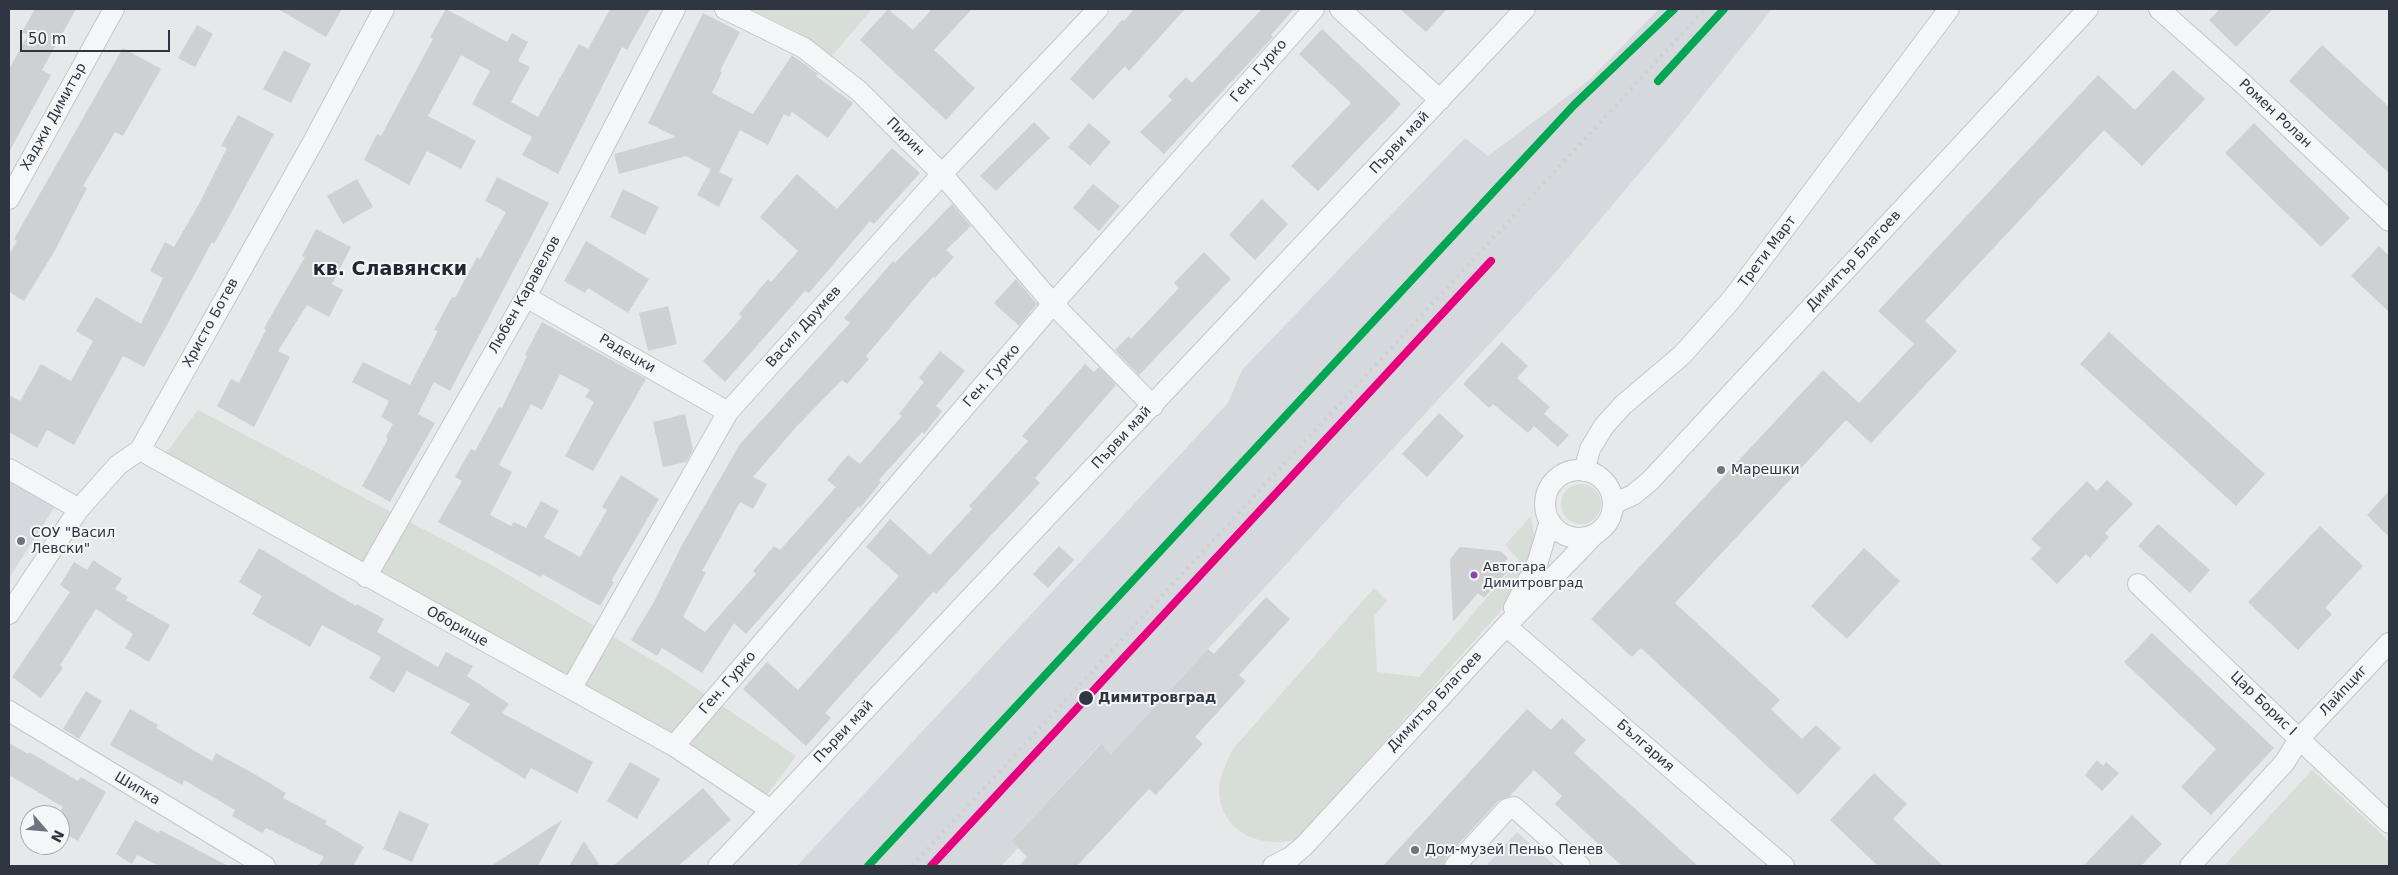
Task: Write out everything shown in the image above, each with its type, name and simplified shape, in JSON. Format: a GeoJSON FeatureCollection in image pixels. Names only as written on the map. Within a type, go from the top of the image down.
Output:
{"type":"FeatureCollection","features":[{"type":"Feature","properties":{"kind":"street","name":"Хаджи Димитър"},"geometry":{"type":"LineString","coordinates":[[9,199],[114,9]]}},
{"type":"Feature","properties":{"kind":"street","name":"Христо Ботев"},"geometry":{"type":"LineString","coordinates":[[9,614],[79,509],[118,465],[140,450],[313,142],[384,9]]}},
{"type":"Feature","properties":{"kind":"street","name":"Любен Каравелов"},"geometry":{"type":"LineString","coordinates":[[366,577],[526,296],[675,9]]}},
{"type":"Feature","properties":{"kind":"street","name":"Пирин"},"geometry":{"type":"LineString","coordinates":[[725,9],[804,48],[859,91],[942,174],[1053,304],[1153,406]]}},
{"type":"Feature","properties":{"kind":"street","name":"Васил Друмев"},"geometry":{"type":"LineString","coordinates":[[571,690],[728,412],[942,174],[1098,9]]}},
{"type":"Feature","properties":{"kind":"street","name":"Ген. Гурко"},"geometry":{"type":"LineString","coordinates":[[674,746],[1053,304],[1314,9]]}},
{"type":"Feature","properties":{"kind":"street"},"geometry":{"type":"LineString","coordinates":[[1340,9],[1440,100]]}},
{"type":"Feature","properties":{"kind":"street","name":"Първи май"},"geometry":{"type":"LineString","coordinates":[[718,866],[1526,9]]}},
{"type":"Feature","properties":{"kind":"street","name":"Димитър Благоев"},"geometry":{"type":"LineString","coordinates":[[1613,504],[1633,495],[1650,481],[2088,9]]}},
{"type":"Feature","properties":{"kind":"street","name":"Ромен Ролан"},"geometry":{"type":"LineString","coordinates":[[2159,9],[2240,81],[2389,221]]}},
{"type":"Feature","properties":{"kind":"street","name":"Трети Март"},"geometry":{"type":"LineString","coordinates":[[1584,471],[1590,448],[1604,426],[1623,405],[1666,370],[1692,345],[1732,299],[1948,12]]}},
{"type":"Feature","properties":{"kind":"street","name":"Радецки"},"geometry":{"type":"LineString","coordinates":[[526,296],[728,412]]}},
{"type":"Feature","properties":{"kind":"street","name":"Оборище"},"geometry":{"type":"LineString","coordinates":[[140,450],[366,577],[674,746],[771,810]]}},
{"type":"Feature","properties":{"kind":"street"},"geometry":{"type":"LineString","coordinates":[[9,470],[79,509]]}},
{"type":"Feature","properties":{"kind":"street"},"geometry":{"type":"LineString","coordinates":[[1584,471],[1593,474],[1605,482],[1610,490],[1613,504],[1608,522],[1594,535],[1582,538],[1570,537],[1558,531],[1550,521],[1546,503],[1552,486],[1566,474],[1584,471]]}},
{"type":"Feature","properties":{"kind":"street"},"geometry":{"type":"LineString","coordinates":[[1506,626],[1538,561],[1550,521]]}},
{"type":"Feature","properties":{"kind":"street","name":"Димитър Благоев"},"geometry":{"type":"LineString","coordinates":[[1273,866],[1292,857],[1304,846],[1506,626],[1594,535]]}},
{"type":"Feature","properties":{"kind":"street","name":"Цар Борис I"},"geometry":{"type":"LineString","coordinates":[[2138,584],[2299,740],[2389,823]]}},
{"type":"Feature","properties":{"kind":"street","name":"България"},"geometry":{"type":"LineString","coordinates":[[1506,626],[1784,866]]}},
{"type":"Feature","properties":{"kind":"street","name":"Лайпциг"},"geometry":{"type":"LineString","coordinates":[[2190,866],[2285,762],[2299,740],[2389,643]]}},
{"type":"Feature","properties":{"kind":"street","name":"Шипка"},"geometry":{"type":"LineString","coordinates":[[9,711],[265,866]]}},
{"type":"Feature","properties":{"kind":"street"},"geometry":{"type":"LineString","coordinates":[[1455,866],[1507,809],[1514,807],[1580,866]]}},
{"type":"Feature","properties":{"kind":"shaded area"},"geometry":{"type":"Polygon","coordinates":[[[751,9],[872,9],[831,57],[797,32],[751,9]]]}},
{"type":"Feature","properties":{"kind":"shaded area"},"geometry":{"type":"Polygon","coordinates":[[[1659,9],[1772,9],[1674,132],[1555,273],[1111,754],[1100,744],[1011,841],[1018,848],[1001,866],[797,866],[1228,403],[1242,370],[1465,138],[1488,156],[1588,81],[1659,9]]]}},
{"type":"Feature","properties":{"kind":"shaded area"},"geometry":{"type":"Polygon","coordinates":[[[198,410],[493,566],[669,670],[796,756],[760,804],[160,461],[198,410]]]}},
{"type":"Feature","properties":{"kind":"shaded area","name":"СОУ \"Васил Левски\""},"geometry":{"type":"Polygon","coordinates":[[[9,479],[56,505],[9,578],[9,479]]]}},
{"type":"Feature","properties":{"kind":"shaded area"},"geometry":{"type":"Polygon","coordinates":[[[1585,484],[1592,487],[1598,493],[1601,504],[1600,512],[1592,521],[1585,524],[1577,524],[1570,521],[1562,512],[1561,500],[1564,493],[1573,485],[1585,484]]]}},
{"type":"Feature","properties":{"kind":"shaded area"},"geometry":{"type":"Polygon","coordinates":[[[1531,516],[1535,540],[1534,551],[1507,604],[1297,839],[1269,842],[1244,834],[1234,826],[1226,816],[1221,804],[1219,789],[1222,773],[1233,749],[1374,588],[1387,601],[1374,616],[1377,672],[1419,677],[1519,560],[1505,545],[1531,516]]]}},
{"type":"Feature","properties":{"kind":"shaded area"},"geometry":{"type":"Polygon","coordinates":[[[2312,770],[2389,841],[2389,866],[2224,866],[2312,770]]]}},
{"type":"Feature","properties":{"kind":"shaded area"},"geometry":{"type":"Polygon","coordinates":[[[1517,832],[1555,866],[1486,866],[1517,832]]]}},
{"type":"Feature","properties":{"kind":"building"},"geometry":{"type":"Polygon","coordinates":[[[35,9],[76,9],[42,70],[51,75],[9,152],[9,69],[28,35],[22,32],[35,9]]]}},
{"type":"Feature","properties":{"kind":"building"},"geometry":{"type":"Polygon","coordinates":[[[278,9],[342,9],[326,37],[278,9]]]}},
{"type":"Feature","properties":{"kind":"building"},"geometry":{"type":"Polygon","coordinates":[[[446,9],[507,42],[512,33],[528,42],[518,61],[530,67],[511,102],[538,117],[579,44],[588,49],[610,9],[650,9],[627,50],[622,47],[558,174],[522,155],[532,137],[472,104],[490,71],[461,55],[428,116],[476,141],[461,169],[427,151],[409,185],[364,160],[377,134],[381,136],[433,39],[430,37],[446,9]]]}},
{"type":"Feature","properties":{"kind":"building"},"geometry":{"type":"Polygon","coordinates":[[[888,9],[913,30],[932,9],[972,9],[934,50],[975,88],[946,120],[860,40],[888,9]]]}},
{"type":"Feature","properties":{"kind":"building"},"geometry":{"type":"Polygon","coordinates":[[[1134,9],[1185,9],[1129,71],[1125,66],[1093,100],[1070,79],[1134,9]]]}},
{"type":"Feature","properties":{"kind":"building"},"geometry":{"type":"Polygon","coordinates":[[[1262,9],[1294,9],[1271,35],[1273,37],[1164,154],[1140,132],[1172,100],[1168,96],[1186,77],[1192,83],[1262,9]]]}},
{"type":"Feature","properties":{"kind":"building"},"geometry":{"type":"Polygon","coordinates":[[[1400,9],[1447,9],[1426,32],[1400,9]]]}},
{"type":"Feature","properties":{"kind":"building"},"geometry":{"type":"Polygon","coordinates":[[[2220,9],[2273,9],[2236,47],[2209,20],[2220,9]]]}},
{"type":"Feature","properties":{"kind":"building"},"geometry":{"type":"Polygon","coordinates":[[[703,13],[740,32],[720,71],[722,72],[712,93],[753,114],[792,55],[818,74],[816,76],[853,103],[828,138],[792,112],[789,117],[784,114],[768,145],[740,130],[719,172],[733,179],[719,207],[697,195],[711,169],[686,156],[619,174],[614,154],[676,137],[648,123],[703,13]]]}},
{"type":"Feature","properties":{"kind":"building"},"geometry":{"type":"Polygon","coordinates":[[[197,25],[213,34],[195,67],[178,58],[197,25]]]}},
{"type":"Feature","properties":{"kind":"building"},"geometry":{"type":"Polygon","coordinates":[[[1322,29],[1401,104],[1318,191],[1291,166],[1351,103],[1299,54],[1322,29]]]}},
{"type":"Feature","properties":{"kind":"building"},"geometry":{"type":"Polygon","coordinates":[[[2322,45],[2389,107],[2389,173],[2289,81],[2322,45]]]}},
{"type":"Feature","properties":{"kind":"building"},"geometry":{"type":"Polygon","coordinates":[[[123,48],[161,69],[123,136],[115,132],[83,186],[87,188],[54,252],[24,301],[9,292],[9,255],[17,241],[14,239],[123,48]]]}},
{"type":"Feature","properties":{"kind":"building"},"geometry":{"type":"Polygon","coordinates":[[[284,50],[311,64],[291,103],[263,89],[284,50]]]}},
{"type":"Feature","properties":{"kind":"building"},"geometry":{"type":"Polygon","coordinates":[[[2173,70],[2205,99],[2142,166],[2104,130],[1925,321],[1957,351],[1871,443],[1846,420],[1675,603],[1780,700],[1771,709],[1802,739],[1816,725],[1841,748],[1798,795],[1641,648],[1632,657],[1591,619],[1823,370],[1859,403],[1914,344],[1878,311],[2098,75],[2135,110],[2173,70]]]}},
{"type":"Feature","properties":{"kind":"building"},"geometry":{"type":"Polygon","coordinates":[[[238,115],[274,134],[214,244],[212,242],[144,367],[123,356],[74,445],[47,430],[37,448],[9,432],[9,395],[20,401],[41,364],[71,381],[93,341],[76,331],[96,297],[141,324],[163,278],[150,271],[165,242],[174,247],[200,202],[227,148],[221,146],[238,115]]]}},
{"type":"Feature","properties":{"kind":"building"},"geometry":{"type":"Polygon","coordinates":[[[1034,122],[1050,138],[996,191],[980,176],[1034,122]]]}},
{"type":"Feature","properties":{"kind":"building"},"geometry":{"type":"Polygon","coordinates":[[[1089,123],[1111,142],[1090,166],[1068,147],[1089,123]]]}},
{"type":"Feature","properties":{"kind":"building"},"geometry":{"type":"Polygon","coordinates":[[[2254,123],[2350,218],[2321,247],[2225,153],[2254,123]]]}},
{"type":"Feature","properties":{"kind":"building"},"geometry":{"type":"Polygon","coordinates":[[[892,148],[920,173],[874,224],[870,221],[809,293],[805,291],[725,382],[703,361],[742,317],[739,314],[768,279],[771,282],[798,251],[760,217],[797,174],[837,209],[892,148]]]}},
{"type":"Feature","properties":{"kind":"building"},"geometry":{"type":"Polygon","coordinates":[[[497,177],[549,203],[450,391],[434,382],[418,414],[435,423],[390,502],[362,486],[388,439],[386,437],[393,424],[381,417],[389,401],[352,382],[363,362],[410,385],[438,331],[434,330],[452,297],[455,298],[477,257],[480,259],[506,212],[485,201],[497,177]]]}},
{"type":"Feature","properties":{"kind":"building"},"geometry":{"type":"Polygon","coordinates":[[[357,179],[373,207],[343,224],[327,196],[357,179]]]}},
{"type":"Feature","properties":{"kind":"building"},"geometry":{"type":"Polygon","coordinates":[[[1093,184],[1120,206],[1099,231],[1073,208],[1093,184]]]}},
{"type":"Feature","properties":{"kind":"building"},"geometry":{"type":"Polygon","coordinates":[[[623,189],[659,207],[645,235],[610,217],[623,189]]]}},
{"type":"Feature","properties":{"kind":"building"},"geometry":{"type":"Polygon","coordinates":[[[1262,199],[1288,224],[1255,260],[1229,235],[1262,199]]]}},
{"type":"Feature","properties":{"kind":"building"},"geometry":{"type":"Polygon","coordinates":[[[952,204],[971,226],[946,250],[954,257],[935,278],[933,277],[866,356],[869,359],[847,384],[842,380],[796,427],[753,477],[767,484],[753,509],[740,502],[702,571],[706,572],[683,617],[705,632],[756,574],[753,571],[774,546],[780,550],[836,487],[827,480],[848,455],[860,464],[902,416],[899,414],[924,382],[919,378],[940,351],[965,371],[936,406],[942,411],[924,434],[922,432],[879,480],[881,482],[860,508],[859,506],[746,634],[734,623],[702,673],[662,648],[657,656],[631,640],[655,600],[682,545],[740,444],[850,323],[844,318],[893,261],[895,263],[952,204]]]}},
{"type":"Feature","properties":{"kind":"building"},"geometry":{"type":"Polygon","coordinates":[[[316,229],[351,247],[332,284],[343,290],[329,317],[307,305],[278,351],[290,357],[254,427],[217,406],[231,379],[239,383],[266,330],[264,328],[305,257],[302,256],[316,229]]]}},
{"type":"Feature","properties":{"kind":"building"},"geometry":{"type":"Polygon","coordinates":[[[586,241],[649,279],[628,313],[588,288],[585,293],[564,281],[586,241]]]}},
{"type":"Feature","properties":{"kind":"building"},"geometry":{"type":"Polygon","coordinates":[[[2379,246],[2389,256],[2389,312],[2351,276],[2379,246]]]}},
{"type":"Feature","properties":{"kind":"building"},"geometry":{"type":"Polygon","coordinates":[[[1204,252],[1231,279],[1139,375],[1115,350],[1129,336],[1131,339],[1179,288],[1174,283],[1204,252]]]}},
{"type":"Feature","properties":{"kind":"building"},"geometry":{"type":"Polygon","coordinates":[[[1016,279],[1037,304],[1019,326],[994,303],[1016,279]]]}},
{"type":"Feature","properties":{"kind":"building"},"geometry":{"type":"Polygon","coordinates":[[[668,306],[677,344],[648,351],[639,313],[668,306]]]}},
{"type":"Feature","properties":{"kind":"building"},"geometry":{"type":"Polygon","coordinates":[[[542,322],[646,379],[593,471],[565,456],[594,402],[585,397],[590,390],[560,374],[542,410],[531,404],[499,465],[512,472],[490,515],[511,526],[514,522],[526,528],[541,501],[559,511],[544,537],[580,557],[607,510],[602,507],[621,475],[659,499],[611,581],[614,582],[600,606],[542,574],[541,577],[438,522],[462,481],[455,477],[471,449],[475,451],[499,407],[502,408],[542,322]]]}},
{"type":"Feature","properties":{"kind":"building"},"geometry":{"type":"Polygon","coordinates":[[[2109,332],[2265,474],[2236,506],[2080,364],[2109,332]]]}},
{"type":"Feature","properties":{"kind":"building"},"geometry":{"type":"Polygon","coordinates":[[[1502,342],[1528,366],[1517,378],[1550,407],[1544,414],[1569,435],[1558,447],[1534,426],[1528,433],[1493,404],[1489,408],[1463,384],[1502,342]]]}},
{"type":"Feature","properties":{"kind":"building"},"geometry":{"type":"Polygon","coordinates":[[[1085,364],[1094,372],[1099,367],[1116,385],[1035,478],[1040,483],[936,594],[934,591],[825,713],[831,718],[806,746],[743,689],[767,662],[798,690],[899,576],[866,547],[890,519],[930,555],[972,509],[969,506],[1028,441],[1022,436],[1085,364]]]}},
{"type":"Feature","properties":{"kind":"building"},"geometry":{"type":"Polygon","coordinates":[[[1439,413],[1464,436],[1427,477],[1402,454],[1439,413]]]}},
{"type":"Feature","properties":{"kind":"building"},"geometry":{"type":"Polygon","coordinates":[[[685,414],[693,450],[686,462],[663,467],[653,422],[685,414]]]}},
{"type":"Feature","properties":{"kind":"building"},"geometry":{"type":"Polygon","coordinates":[[[2107,480],[2133,504],[2105,533],[2109,537],[2090,558],[2086,554],[2057,584],[2031,559],[2041,548],[2031,539],[2087,481],[2097,491],[2107,480]]]}},
{"type":"Feature","properties":{"kind":"building"},"geometry":{"type":"Polygon","coordinates":[[[2389,491],[2389,537],[2367,515],[2389,491]]]}},
{"type":"Feature","properties":{"kind":"building"},"geometry":{"type":"Polygon","coordinates":[[[2158,524],[2210,570],[2190,593],[2138,546],[2158,524]]]}},
{"type":"Feature","properties":{"kind":"building"},"geometry":{"type":"Polygon","coordinates":[[[2320,526],[2363,566],[2325,608],[2332,614],[2298,650],[2248,602],[2320,526]]]}},
{"type":"Feature","properties":{"kind":"building"},"geometry":{"type":"Polygon","coordinates":[[[1059,546],[1074,560],[1048,588],[1033,574],[1059,546]]]}},
{"type":"Feature","properties":{"kind":"building","name":"Автогара Димитровград"},"geometry":{"type":"Polygon","coordinates":[[[1460,547],[1500,551],[1508,558],[1501,567],[1507,572],[1484,598],[1478,593],[1453,622],[1450,559],[1460,547]]]}},
{"type":"Feature","properties":{"kind":"building"},"geometry":{"type":"Polygon","coordinates":[[[259,548],[356,606],[357,604],[384,619],[377,632],[438,667],[446,652],[473,666],[467,676],[509,704],[502,713],[593,762],[577,793],[531,768],[525,779],[450,733],[470,704],[407,671],[394,693],[369,678],[381,657],[322,625],[310,647],[252,614],[262,596],[239,582],[259,548]]]}},
{"type":"Feature","properties":{"kind":"building"},"geometry":{"type":"Polygon","coordinates":[[[1864,548],[1900,581],[1847,639],[1811,606],[1864,548]]]}},
{"type":"Feature","properties":{"kind":"building"},"geometry":{"type":"Polygon","coordinates":[[[93,560],[122,579],[115,589],[128,597],[126,600],[170,625],[149,662],[125,648],[133,634],[96,609],[60,665],[63,668],[41,698],[12,677],[70,592],[60,585],[74,562],[87,570],[93,560]]]}},
{"type":"Feature","properties":{"kind":"building","name":"Димитровград"},"geometry":{"type":"Polygon","coordinates":[[[1266,597],[1290,619],[1239,675],[1246,681],[1195,737],[1203,744],[1156,795],[1149,789],[1077,866],[1019,866],[1027,857],[1011,841],[1101,744],[1111,754],[1208,649],[1214,654],[1266,597]]]}},
{"type":"Feature","properties":{"kind":"building"},"geometry":{"type":"Polygon","coordinates":[[[2152,633],[2274,748],[2211,815],[2181,787],[2216,749],[2124,662],[2152,633]]]}},
{"type":"Feature","properties":{"kind":"building"},"geometry":{"type":"Polygon","coordinates":[[[86,691],[102,701],[79,739],[63,729],[86,691]]]}},
{"type":"Feature","properties":{"kind":"building"},"geometry":{"type":"Polygon","coordinates":[[[130,709],[158,725],[156,728],[212,761],[216,753],[256,775],[286,793],[283,798],[327,821],[325,824],[364,847],[353,866],[318,866],[324,857],[266,828],[262,833],[232,816],[235,810],[184,780],[182,785],[110,745],[130,709]]]}},
{"type":"Feature","properties":{"kind":"building"},"geometry":{"type":"Polygon","coordinates":[[[1527,709],[1551,730],[1562,718],[1586,740],[1574,753],[1698,866],[1622,866],[1555,804],[1562,796],[1534,770],[1510,796],[1498,801],[1446,858],[1443,866],[1383,866],[1527,709]]]}},
{"type":"Feature","properties":{"kind":"building"},"geometry":{"type":"Polygon","coordinates":[[[9,743],[28,754],[29,752],[78,781],[81,777],[106,792],[78,841],[70,837],[70,805],[60,805],[9,775],[9,743]]]}},
{"type":"Feature","properties":{"kind":"building"},"geometry":{"type":"Polygon","coordinates":[[[2097,760],[2103,766],[2106,762],[2119,773],[2102,791],[2085,775],[2097,760]]]}},
{"type":"Feature","properties":{"kind":"building"},"geometry":{"type":"Polygon","coordinates":[[[630,762],[660,779],[637,819],[607,801],[630,762]]]}},
{"type":"Feature","properties":{"kind":"building"},"geometry":{"type":"Polygon","coordinates":[[[1874,773],[1907,804],[1893,819],[1943,866],[1878,866],[1830,820],[1874,773]]]}},
{"type":"Feature","properties":{"kind":"building"},"geometry":{"type":"Polygon","coordinates":[[[703,788],[731,820],[678,866],[613,866],[703,788]]]}},
{"type":"Feature","properties":{"kind":"building"},"geometry":{"type":"Polygon","coordinates":[[[399,811],[429,824],[412,862],[383,849],[399,811]]]}},
{"type":"Feature","properties":{"kind":"building"},"geometry":{"type":"Polygon","coordinates":[[[2132,815],[2162,844],[2141,866],[2083,866],[2132,815]]]}},
{"type":"Feature","properties":{"kind":"building"},"geometry":{"type":"Polygon","coordinates":[[[135,820],[159,833],[160,830],[228,866],[159,866],[137,855],[132,864],[116,854],[135,820]]]}},
{"type":"Feature","properties":{"kind":"building"},"geometry":{"type":"Polygon","coordinates":[[[562,820],[538,866],[491,866],[562,820]]]}},
{"type":"Feature","properties":{"kind":"building"},"geometry":{"type":"Polygon","coordinates":[[[584,841],[600,866],[569,866],[584,841]]]}},
{"type":"Feature","properties":{"kind":"railway"},"geometry":{"type":"LineString","coordinates":[[868,866],[1574,105],[1674,9]]}},
{"type":"Feature","properties":{"kind":"railway"},"geometry":{"type":"LineString","coordinates":[[912,866],[1705,9]]}},
{"type":"Feature","properties":{"kind":"transit line"},"geometry":{"type":"LineString","coordinates":[[868,866],[1574,105],[1674,9]]}},
{"type":"Feature","properties":{"kind":"transit line"},"geometry":{"type":"LineString","coordinates":[[1658,81],[1724,9]]}},
{"type":"Feature","properties":{"kind":"transit line"},"geometry":{"type":"LineString","coordinates":[[931,866],[1491,261]]}},
{"type":"Feature","properties":{"kind":"place","name":"Марешки"},"geometry":{"type":"Point","coordinates":[1721,470]}},
{"type":"Feature","properties":{"kind":"place","name":"СОУ \"Васил Левски\""},"geometry":{"type":"Point","coordinates":[21,541]}},
{"type":"Feature","properties":{"kind":"place","name":"Автогара Димитровград"},"geometry":{"type":"Point","coordinates":[1474,575]}},
{"type":"Feature","properties":{"kind":"place","name":"Димитровград"},"geometry":{"type":"Point","coordinates":[1086,698]}},
{"type":"Feature","properties":{"kind":"place","name":"Дом-музей Пеньо Пенев"},"geometry":{"type":"Point","coordinates":[1415,850]}},
{"type":"Feature","properties":{"kind":"district","name":"кв. Славянски"},"geometry":{"type":"Point","coordinates":[390,270]}}]}
